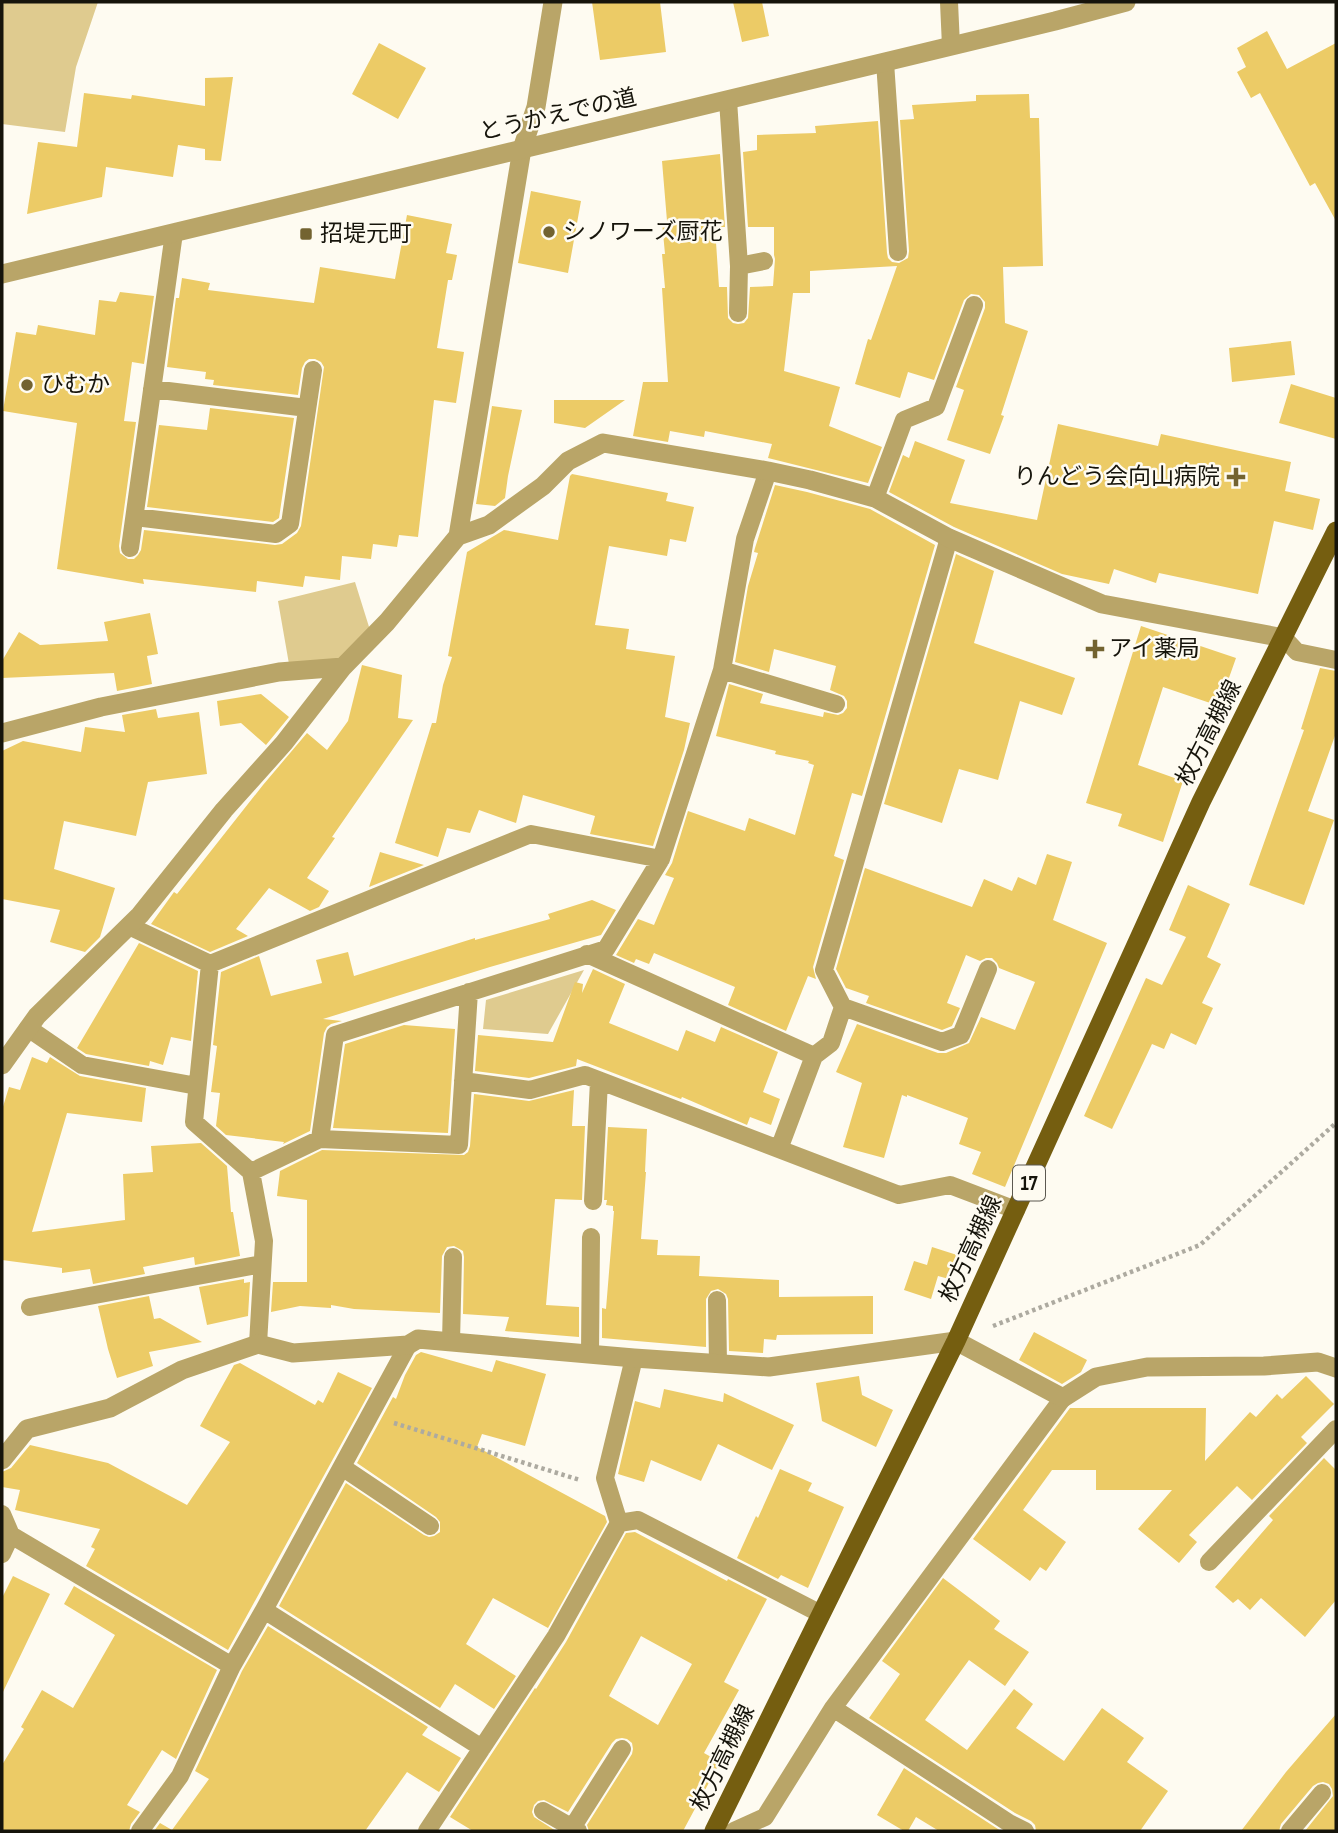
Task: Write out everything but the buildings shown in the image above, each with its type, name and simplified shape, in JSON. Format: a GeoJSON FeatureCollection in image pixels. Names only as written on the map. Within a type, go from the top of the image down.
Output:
{"type":"FeatureCollection","features":[{"type":"Feature","properties":{"kind":"main road","name":"枚方高槻線"},"geometry":{"type":"LineString","coordinates":[[714,1831],[956,1340],[1201,802],[1336,531]]}},
{"type":"Feature","properties":{"kind":"street"},"geometry":{"type":"LineString","coordinates":[[2,1065],[37,1016],[140,915],[224,810],[284,743],[343,667],[387,622],[458,536],[522,149],[536,107],[553,2]]}},
{"type":"Feature","properties":{"kind":"street","name":"とうかえでの道"},"geometry":{"type":"LineString","coordinates":[[2,274],[1126,2]]}},
{"type":"Feature","properties":{"kind":"street"},"geometry":{"type":"LineString","coordinates":[[458,536],[489,525],[544,486],[568,461],[603,443],[768,471],[876,498],[949,538],[1102,604],[1284,638]]}},
{"type":"Feature","properties":{"kind":"street"},"geometry":{"type":"LineString","coordinates":[[2,733],[101,707],[279,672],[343,667]]}},
{"type":"Feature","properties":{"kind":"street"},"geometry":{"type":"LineString","coordinates":[[2,1460],[27,1429],[110,1408],[183,1370],[258,1344],[293,1353],[408,1345],[418,1339],[769,1367],[956,1340],[1063,1398],[1096,1377],[1147,1367],[1318,1363],[1336,1368]]}},
{"type":"Feature","properties":{"kind":"lane"},"geometry":{"type":"LineString","coordinates":[[949,2],[951,46]]}},
{"type":"Feature","properties":{"kind":"lane"},"geometry":{"type":"LineString","coordinates":[[885,62],[898,252]]}},
{"type":"Feature","properties":{"kind":"lane"},"geometry":{"type":"LineString","coordinates":[[728,100],[739,266],[738,313]]}},
{"type":"Feature","properties":{"kind":"lane"},"geometry":{"type":"LineString","coordinates":[[130,548],[174,233]]}},
{"type":"Feature","properties":{"kind":"lane"},"geometry":{"type":"LineString","coordinates":[[739,266],[764,261]]}},
{"type":"Feature","properties":{"kind":"lane"},"geometry":{"type":"LineString","coordinates":[[876,498],[904,420],[936,407],[974,305]]}},
{"type":"Feature","properties":{"kind":"lane"},"geometry":{"type":"LineString","coordinates":[[135,517],[276,534],[290,524],[313,370]]}},
{"type":"Feature","properties":{"kind":"lane"},"geometry":{"type":"LineString","coordinates":[[152,389],[307,408]]}},
{"type":"Feature","properties":{"kind":"lane"},"geometry":{"type":"LineString","coordinates":[[320,1139],[335,1035],[606,948],[661,859],[722,670],[745,539],[768,471]]}},
{"type":"Feature","properties":{"kind":"lane"},"geometry":{"type":"LineString","coordinates":[[949,538],[824,970],[843,1007],[943,1042],[961,1035],[988,969]]}},
{"type":"Feature","properties":{"kind":"lane"},"geometry":{"type":"LineString","coordinates":[[1284,638],[1297,652],[1336,660]]}},
{"type":"Feature","properties":{"kind":"lane"},"geometry":{"type":"LineString","coordinates":[[722,670],[836,704]]}},
{"type":"Feature","properties":{"kind":"lane"},"geometry":{"type":"LineString","coordinates":[[129,926],[210,964],[531,834],[661,859]]}},
{"type":"Feature","properties":{"kind":"lane"},"geometry":{"type":"LineString","coordinates":[[587,954],[814,1056]]}},
{"type":"Feature","properties":{"kind":"lane"},"geometry":{"type":"LineString","coordinates":[[210,964],[194,1122],[251,1172],[264,1241],[258,1344]]}},
{"type":"Feature","properties":{"kind":"lane"},"geometry":{"type":"LineString","coordinates":[[251,1172],[320,1139],[459,1145],[469,992]]}},
{"type":"Feature","properties":{"kind":"lane"},"geometry":{"type":"LineString","coordinates":[[779,1149],[814,1056],[831,1043],[843,1007]]}},
{"type":"Feature","properties":{"kind":"lane"},"geometry":{"type":"LineString","coordinates":[[29,1028],[82,1065],[197,1086]]}},
{"type":"Feature","properties":{"kind":"lane"},"geometry":{"type":"LineString","coordinates":[[463,1081],[530,1090],[585,1075],[899,1195],[950,1185],[1016,1210]]}},
{"type":"Feature","properties":{"kind":"lane"},"geometry":{"type":"LineString","coordinates":[[593,1201],[599,1081]]}},
{"type":"Feature","properties":{"kind":"lane"},"geometry":{"type":"LineString","coordinates":[[590,1354],[591,1237]]}},
{"type":"Feature","properties":{"kind":"lane"},"geometry":{"type":"LineString","coordinates":[[451,1342],[453,1257]]}},
{"type":"Feature","properties":{"kind":"lane"},"geometry":{"type":"LineString","coordinates":[[30,1307],[262,1264]]}},
{"type":"Feature","properties":{"kind":"lane"},"geometry":{"type":"LineString","coordinates":[[718,1300],[718,1364]]}},
{"type":"Feature","properties":{"kind":"lane"},"geometry":{"type":"LineString","coordinates":[[140,1831],[180,1776],[232,1666],[408,1345]]}},
{"type":"Feature","properties":{"kind":"lane"},"geometry":{"type":"LineString","coordinates":[[427,1831],[555,1636],[619,1522],[605,1478],[634,1358]]}},
{"type":"Feature","properties":{"kind":"lane"},"geometry":{"type":"LineString","coordinates":[[734,1831],[765,1817],[833,1709],[1063,1398]]}},
{"type":"Feature","properties":{"kind":"lane"},"geometry":{"type":"LineString","coordinates":[[1209,1562],[1336,1429]]}},
{"type":"Feature","properties":{"kind":"lane"},"geometry":{"type":"LineString","coordinates":[[342,1467],[430,1526]]}},
{"type":"Feature","properties":{"kind":"lane"},"geometry":{"type":"LineString","coordinates":[[2,1514],[11,1535],[232,1666]]}},
{"type":"Feature","properties":{"kind":"lane"},"geometry":{"type":"LineString","coordinates":[[619,1522],[638,1520],[821,1614]]}},
{"type":"Feature","properties":{"kind":"lane"},"geometry":{"type":"LineString","coordinates":[[2,1554],[11,1535]]}},
{"type":"Feature","properties":{"kind":"lane"},"geometry":{"type":"LineString","coordinates":[[264,1611],[482,1748]]}},
{"type":"Feature","properties":{"kind":"lane"},"geometry":{"type":"LineString","coordinates":[[833,1709],[1025,1831]]}},
{"type":"Feature","properties":{"kind":"lane"},"geometry":{"type":"LineString","coordinates":[[543,1811],[575,1830],[622,1749]]}},
{"type":"Feature","properties":{"kind":"lane"},"geometry":{"type":"LineString","coordinates":[[1290,1831],[1322,1793]]}},
{"type":"Feature","properties":{"kind":"path"},"geometry":{"type":"LineString","coordinates":[[956,1340],[1200,1245],[1336,1123]]}},
{"type":"Feature","properties":{"kind":"path"},"geometry":{"type":"LineString","coordinates":[[370,1415],[589,1482],[605,1478]]}},
{"type":"Feature","properties":{"kind":"shaded area"},"geometry":{"type":"Polygon","coordinates":[[[2,2],[98,2],[76,67],[65,132],[2,124],[2,2]]]}},
{"type":"Feature","properties":{"kind":"shaded area"},"geometry":{"type":"Polygon","coordinates":[[[355,582],[370,630],[342,659],[289,664],[278,601],[355,582]]]}},
{"type":"Feature","properties":{"kind":"shaded area"},"geometry":{"type":"Polygon","coordinates":[[[584,970],[548,1034],[483,1029],[486,1000],[584,970]]]}},
{"type":"Feature","properties":{"kind":"place","name":"シノワーズ厨花"},"geometry":{"type":"Point","coordinates":[549,232]}},
{"type":"Feature","properties":{"kind":"place","name":"招堤元町"},"geometry":{"type":"Point","coordinates":[306,234]}},
{"type":"Feature","properties":{"kind":"place","name":"ひむか"},"geometry":{"type":"Point","coordinates":[27,385]}},
{"type":"Feature","properties":{"kind":"place","name":"りんどう会向山病院"},"geometry":{"type":"Point","coordinates":[1236,477]}},
{"type":"Feature","properties":{"kind":"place","name":"アイ薬局"},"geometry":{"type":"Point","coordinates":[1095,649]}}]}
